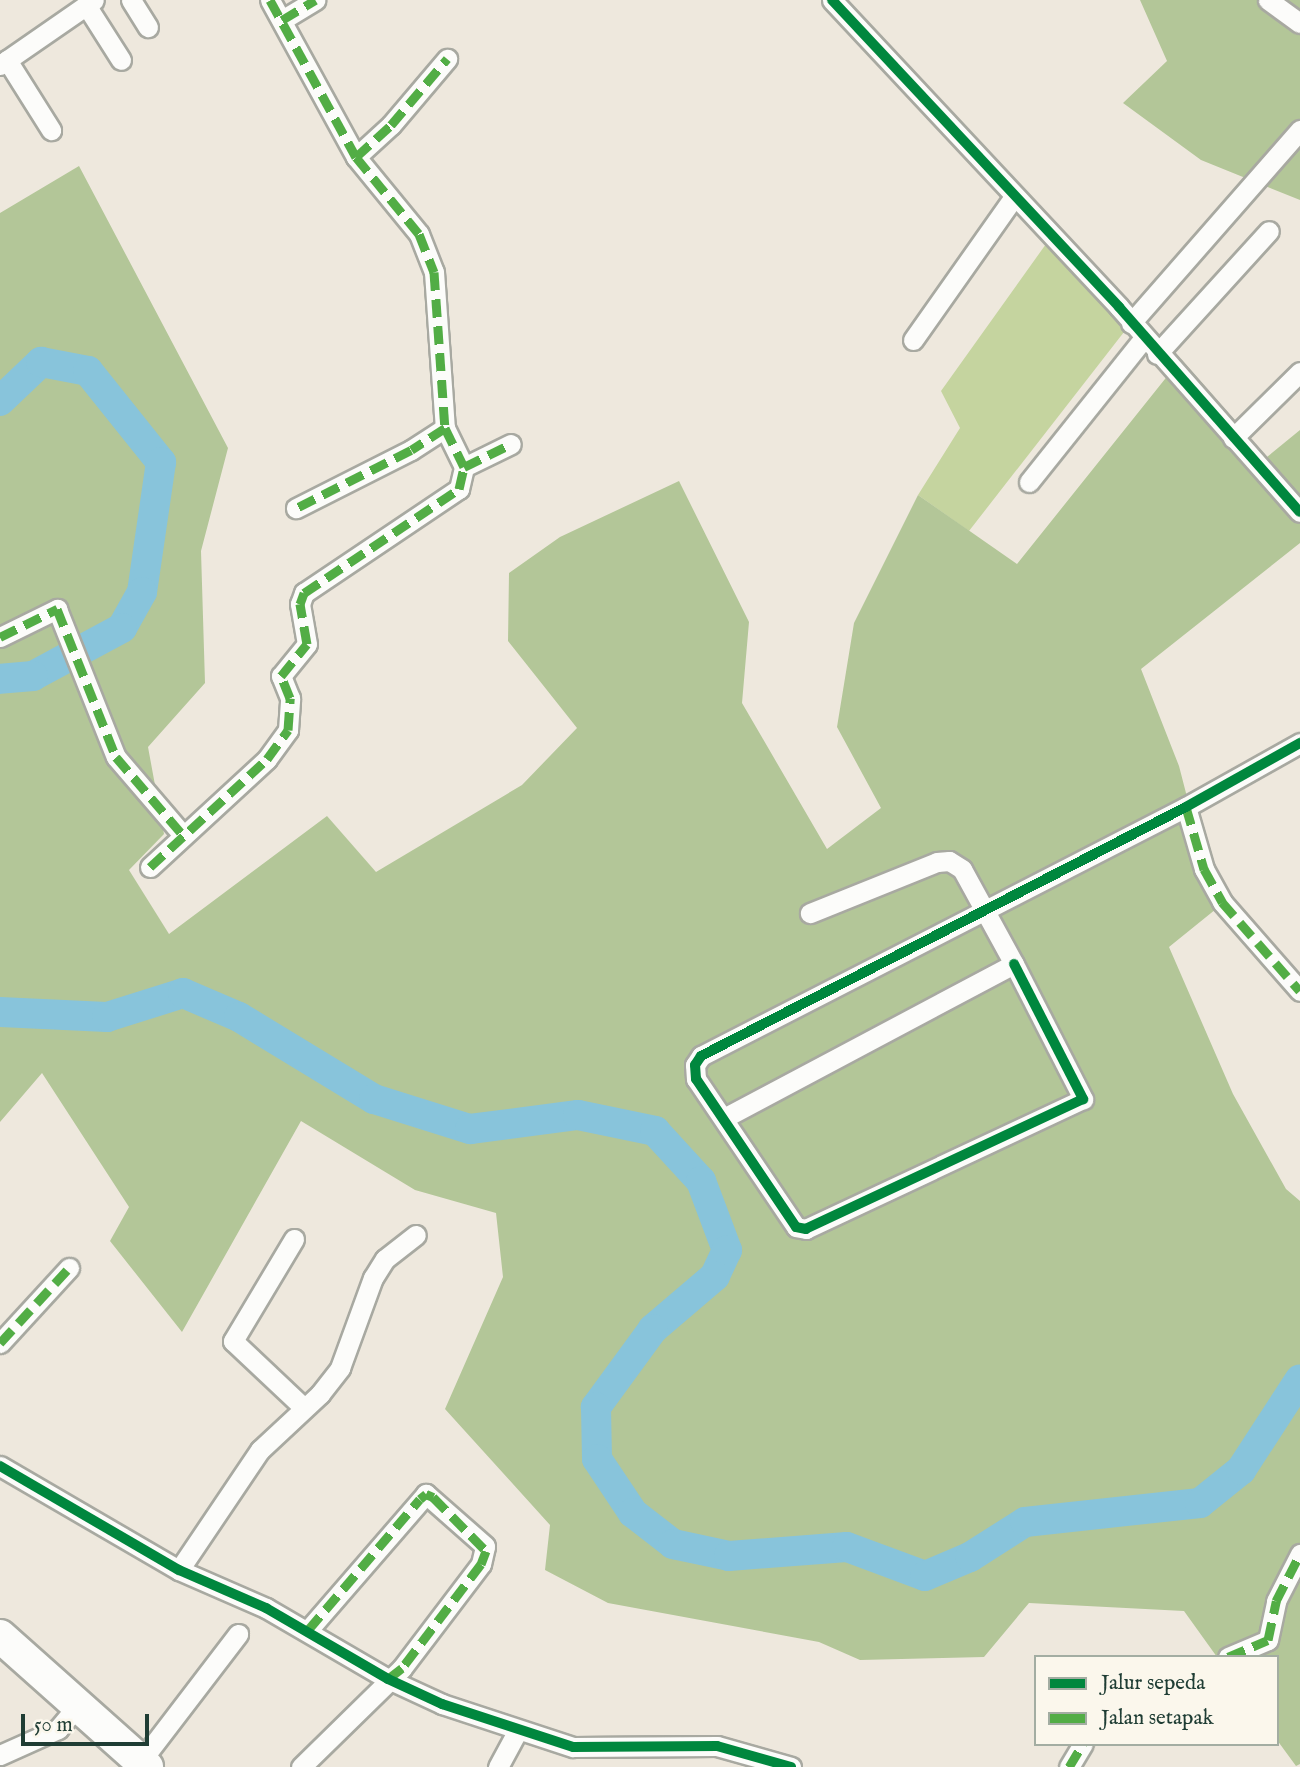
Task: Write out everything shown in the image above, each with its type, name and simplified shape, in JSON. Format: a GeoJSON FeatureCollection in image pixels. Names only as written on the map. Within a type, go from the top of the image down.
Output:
{"type":"FeatureCollection","features":[{"type":"Feature","properties":{"kind":"main road"},"geometry":{"type":"LineString","coordinates":[[0,1636],[144,1764]]}},
{"type":"Feature","properties":{"kind":"street"},"geometry":{"type":"LineString","coordinates":[[131,0],[148,27]]}},
{"type":"Feature","properties":{"kind":"street"},"geometry":{"type":"LineString","coordinates":[[150,867],[182,834],[267,759],[288,730],[290,698],[281,676],[307,644],[300,604],[304,593],[459,489],[464,467],[445,428],[434,272],[419,234],[356,157],[270,0]]}},
{"type":"Feature","properties":{"kind":"street"},"geometry":{"type":"LineString","coordinates":[[282,20],[315,0]]}},
{"type":"Feature","properties":{"kind":"street"},"geometry":{"type":"LineString","coordinates":[[832,0],[1137,330],[1300,512]]}},
{"type":"Feature","properties":{"kind":"street"},"geometry":{"type":"LineString","coordinates":[[1268,0],[1300,23]]}},
{"type":"Feature","properties":{"kind":"street"},"geometry":{"type":"LineString","coordinates":[[51,131],[3,63],[90,3],[121,60]]}},
{"type":"Feature","properties":{"kind":"street"},"geometry":{"type":"LineString","coordinates":[[356,157],[391,125],[447,59]]}},
{"type":"Feature","properties":{"kind":"street"},"geometry":{"type":"LineString","coordinates":[[1030,482],[1137,330],[1300,130]]}},
{"type":"Feature","properties":{"kind":"street"},"geometry":{"type":"LineString","coordinates":[[913,340],[1014,197]]}},
{"type":"Feature","properties":{"kind":"street"},"geometry":{"type":"LineString","coordinates":[[1157,354],[1269,231]]}},
{"type":"Feature","properties":{"kind":"street"},"geometry":{"type":"LineString","coordinates":[[1233,438],[1300,372]]}},
{"type":"Feature","properties":{"kind":"street"},"geometry":{"type":"LineString","coordinates":[[296,508],[411,450],[445,428]]}},
{"type":"Feature","properties":{"kind":"street"},"geometry":{"type":"LineString","coordinates":[[464,467],[512,444]]}},
{"type":"Feature","properties":{"kind":"street"},"geometry":{"type":"LineString","coordinates":[[0,638],[53,607],[59,612],[96,700],[116,757],[182,834]]}},
{"type":"Feature","properties":{"kind":"street"},"geometry":{"type":"LineString","coordinates":[[810,913],[937,862],[962,869],[985,910],[1084,1093],[1078,1105],[806,1229],[796,1227],[787,1218],[696,1079],[695,1065],[701,1056],[985,910],[1186,807],[1300,743]]}},
{"type":"Feature","properties":{"kind":"street"},"geometry":{"type":"LineString","coordinates":[[1186,807],[1204,869],[1222,902],[1300,991]]}},
{"type":"Feature","properties":{"kind":"street"},"geometry":{"type":"LineString","coordinates":[[724,1118],[1014,964]]}},
{"type":"Feature","properties":{"kind":"street"},"geometry":{"type":"LineString","coordinates":[[179,1570],[260,1450],[340,1368],[358,1316],[385,1259],[416,1234]]}},
{"type":"Feature","properties":{"kind":"street"},"geometry":{"type":"LineString","coordinates":[[294,1239],[233,1340],[303,1407]]}},
{"type":"Feature","properties":{"kind":"street"},"geometry":{"type":"LineString","coordinates":[[0,1343],[69,1268]]}},
{"type":"Feature","properties":{"kind":"street"},"geometry":{"type":"LineString","coordinates":[[0,1466],[179,1570],[308,1630],[388,1679],[518,1730],[573,1747],[716,1746],[791,1767]]}},
{"type":"Feature","properties":{"kind":"street"},"geometry":{"type":"LineString","coordinates":[[301,1767],[411,1657],[481,1564],[486,1551],[433,1497],[426,1494],[308,1630]]}},
{"type":"Feature","properties":{"kind":"street"},"geometry":{"type":"LineString","coordinates":[[1233,1655],[1268,1640],[1276,1601],[1300,1554]]}},
{"type":"Feature","properties":{"kind":"street"},"geometry":{"type":"LineString","coordinates":[[144,1764],[238,1634]]}},
{"type":"Feature","properties":{"kind":"street"},"geometry":{"type":"LineString","coordinates":[[0,1755],[58,1729],[77,1706]]}},
{"type":"Feature","properties":{"kind":"street"},"geometry":{"type":"LineString","coordinates":[[498,1767],[518,1730]]}},
{"type":"Feature","properties":{"kind":"street"},"geometry":{"type":"LineString","coordinates":[[1069,1767],[1082,1746]]}},
{"type":"Feature","properties":{"kind":"green space"},"geometry":{"type":"Polygon","coordinates":[[[1140,0],[1300,0],[1300,200],[1201,160],[1123,103],[1167,61],[1140,0]]]}},
{"type":"Feature","properties":{"kind":"green space"},"geometry":{"type":"Polygon","coordinates":[[[79,166],[228,448],[201,551],[205,683],[148,747],[164,834],[129,870],[169,934],[327,816],[376,872],[522,785],[577,728],[508,641],[509,573],[560,537],[679,481],[749,622],[742,703],[827,849],[881,808],[837,727],[854,623],[918,495],[1017,564],[1181,359],[1267,457],[1300,430],[1300,543],[1141,669],[1179,766],[1216,909],[1169,947],[1233,1094],[1286,1189],[1300,1201],[1300,1764],[1296,1766],[1279,1743],[1279,1655],[1216,1655],[1184,1611],[1029,1603],[984,1657],[860,1660],[819,1642],[608,1603],[545,1570],[550,1525],[445,1409],[503,1277],[496,1213],[415,1190],[301,1121],[182,1332],[110,1241],[129,1207],[42,1073],[0,1122],[0,213],[79,166]]]}},
{"type":"Feature","properties":{"kind":"green space"},"geometry":{"type":"Polygon","coordinates":[[[1056,230],[1131,323],[969,531],[918,495],[960,428],[941,391],[1056,230]]]}},
{"type":"Feature","properties":{"kind":"waterway"},"geometry":{"type":"LineString","coordinates":[[0,401],[41,362],[88,371],[161,462],[142,592],[122,628],[33,676],[0,679]]}},
{"type":"Feature","properties":{"kind":"waterway"},"geometry":{"type":"LineString","coordinates":[[0,1012],[107,1017],[183,993],[239,1017],[374,1099],[470,1129],[578,1115],[655,1131],[701,1181],[727,1250],[715,1276],[653,1329],[596,1407],[597,1459],[633,1513],[673,1544],[729,1556],[847,1547],[925,1576],[970,1557],[1025,1522],[1200,1503],[1241,1470],[1300,1379]]}},
{"type":"Feature","properties":{"kind":"marked path"},"geometry":{"type":"LineString","coordinates":[[270,0],[356,157],[419,234],[434,272],[445,428],[411,450],[296,508]]}},
{"type":"Feature","properties":{"kind":"marked path"},"geometry":{"type":"LineString","coordinates":[[282,20],[315,0]]}},
{"type":"Feature","properties":{"kind":"marked path"},"geometry":{"type":"LineString","coordinates":[[356,157],[391,125],[447,59]]}},
{"type":"Feature","properties":{"kind":"marked path"},"geometry":{"type":"LineString","coordinates":[[445,428],[464,467],[511,444]]}},
{"type":"Feature","properties":{"kind":"marked path"},"geometry":{"type":"LineString","coordinates":[[150,867],[267,759],[288,730],[290,698],[281,676],[307,644],[300,604],[304,593],[459,489],[464,467]]}},
{"type":"Feature","properties":{"kind":"marked path"},"geometry":{"type":"LineString","coordinates":[[0,637],[57,609],[116,757],[182,834]]}},
{"type":"Feature","properties":{"kind":"marked path"},"geometry":{"type":"LineString","coordinates":[[1186,807],[1204,869],[1222,902],[1300,991]]}},
{"type":"Feature","properties":{"kind":"marked path"},"geometry":{"type":"LineString","coordinates":[[0,1343],[69,1268]]}},
{"type":"Feature","properties":{"kind":"marked path"},"geometry":{"type":"LineString","coordinates":[[308,1630],[420,1499],[426,1494],[433,1497],[486,1551],[481,1564],[402,1668],[388,1679]]}},
{"type":"Feature","properties":{"kind":"marked path"},"geometry":{"type":"LineString","coordinates":[[1233,1655],[1268,1640],[1276,1601],[1300,1554]]}},
{"type":"Feature","properties":{"kind":"marked path"},"geometry":{"type":"LineString","coordinates":[[1069,1767],[1082,1746]]}},
{"type":"Feature","properties":{"kind":"cycle path"},"geometry":{"type":"LineString","coordinates":[[832,0],[1119,307],[1300,512]]}},
{"type":"Feature","properties":{"kind":"cycle path"},"geometry":{"type":"LineString","coordinates":[[1014,964],[1083,1099],[806,1229],[796,1227],[696,1079],[695,1065],[701,1056],[1186,807],[1300,743]]}},
{"type":"Feature","properties":{"kind":"cycle path"},"geometry":{"type":"LineString","coordinates":[[0,1466],[179,1570],[266,1608],[388,1679],[442,1704],[573,1747],[717,1746],[791,1767]]}}]}
